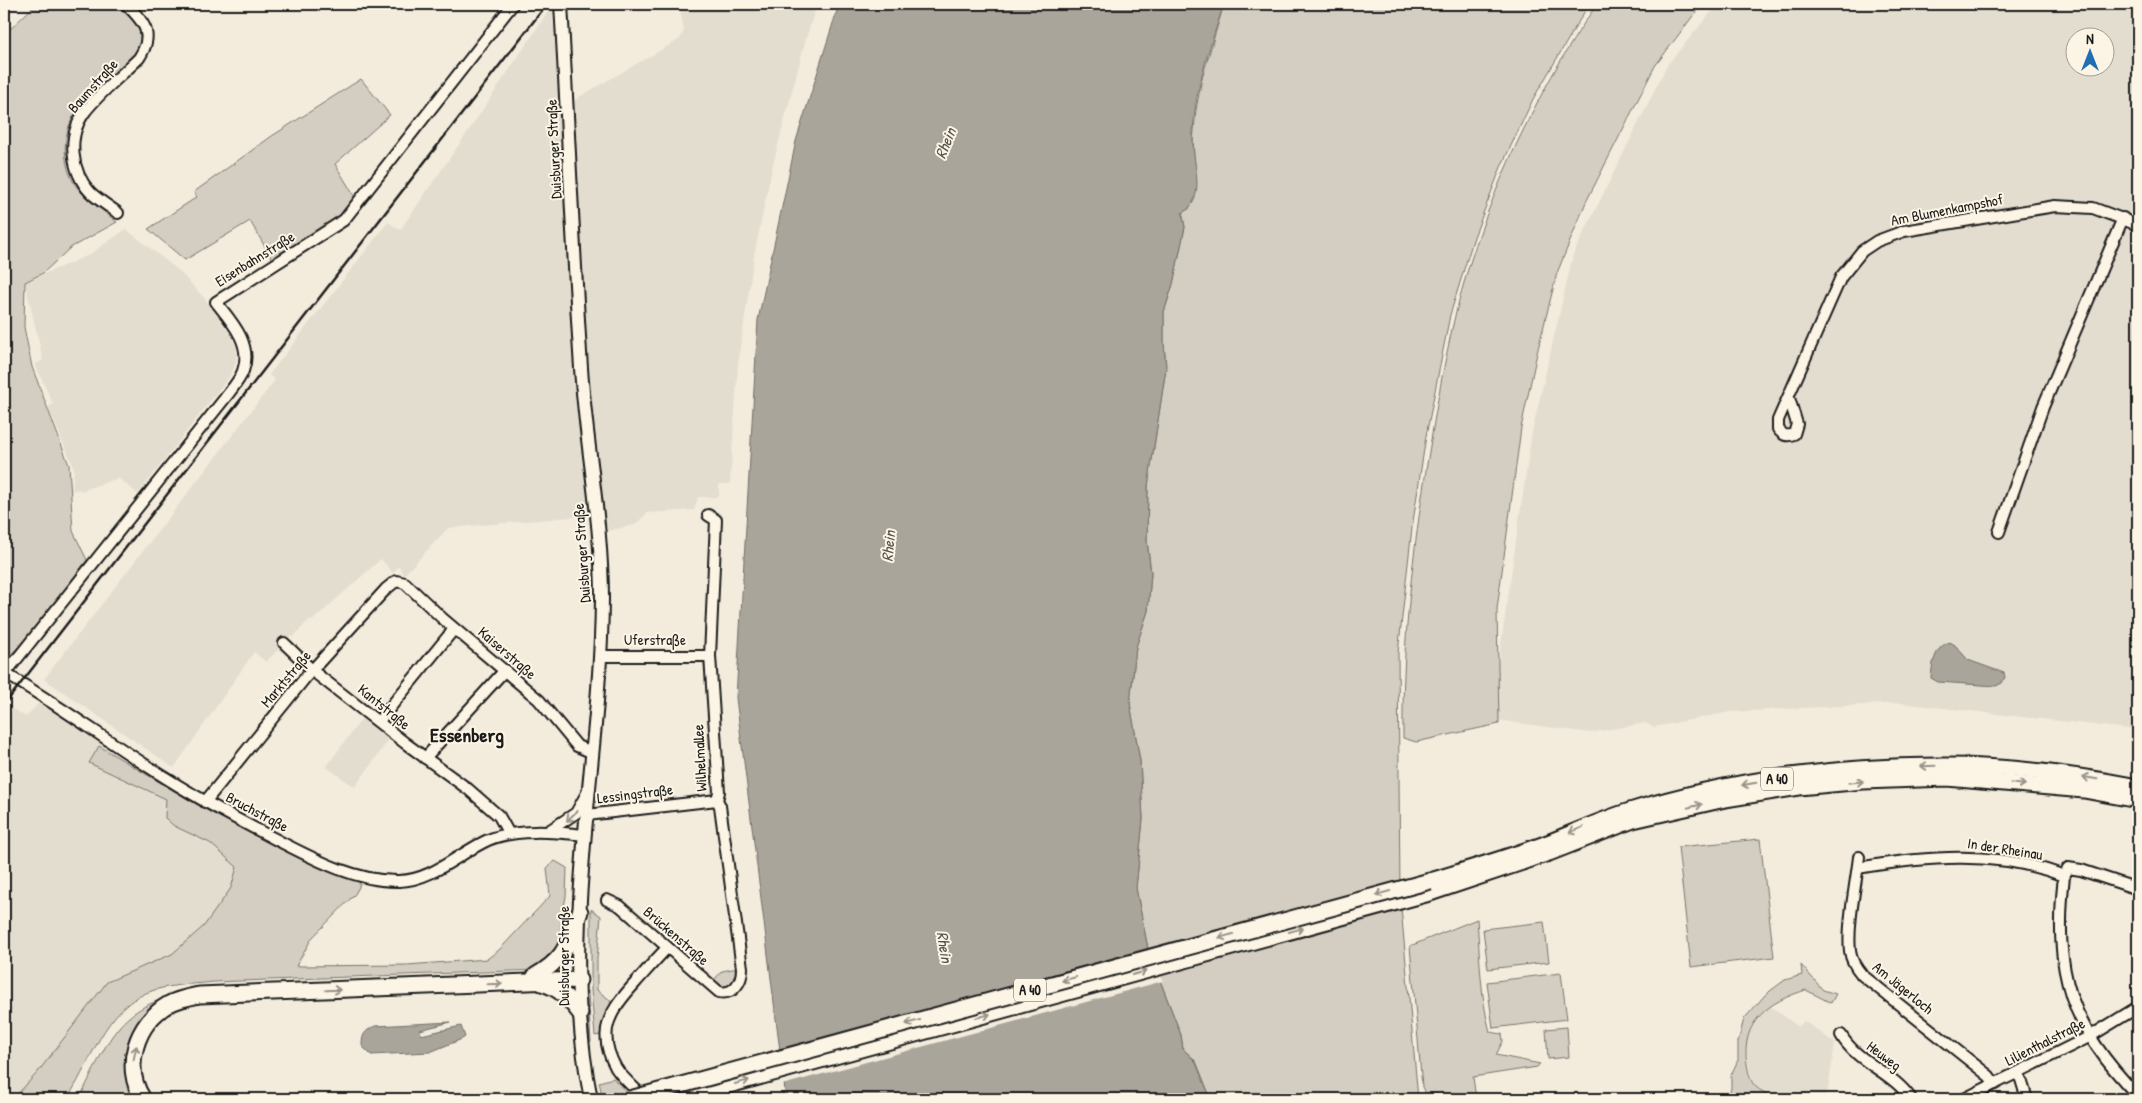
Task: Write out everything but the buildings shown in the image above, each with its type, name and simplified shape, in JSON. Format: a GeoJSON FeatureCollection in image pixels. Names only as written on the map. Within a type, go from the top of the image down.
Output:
{"type":"FeatureCollection","features":[{"type":"Feature","properties":{"kind":"highway","name":"A 40"},"geometry":{"type":"LineString","coordinates":[[630,1099],[1431,886],[1546,843],[1580,828],[1639,808],[1722,788],[1797,776],[1863,769],[1947,766],[2086,777],[2138,787]]}},
{"type":"Feature","properties":{"kind":"highway","name":"A 40"},"geometry":{"type":"LineString","coordinates":[[678,1099],[1550,853],[1633,820],[1725,799],[1799,787],[1863,781],[1947,778],[2084,790],[2138,800]]}},
{"type":"Feature","properties":{"kind":"highway"},"geometry":{"type":"LineString","coordinates":[[537,979],[560,958],[580,912]]}},
{"type":"Feature","properties":{"kind":"highway"},"geometry":{"type":"LineString","coordinates":[[143,1099],[134,1079],[132,1063],[141,1032],[155,1014],[169,1004],[184,998],[208,994],[579,977]]}},
{"type":"Feature","properties":{"kind":"highway"},"geometry":{"type":"LineString","coordinates":[[537,979],[557,989],[580,1013]]}},
{"type":"Feature","properties":{"kind":"main road","name":"Duisburger Straße"},"geometry":{"type":"LineString","coordinates":[[561,4],[581,368],[599,533],[602,596],[601,656],[580,912],[580,1013],[591,1099]]}},
{"type":"Feature","properties":{"kind":"street","name":"Baumstraße"},"geometry":{"type":"LineString","coordinates":[[118,213],[90,191],[78,172],[72,150],[75,129],[84,113],[139,58],[146,48],[147,36],[142,20],[126,4]]}},
{"type":"Feature","properties":{"kind":"street","name":"Eisenbahnstraße"},"geometry":{"type":"LineString","coordinates":[[5,674],[226,398],[243,372],[246,353],[244,344],[235,325],[216,302],[344,220],[512,4]]}},
{"type":"Feature","properties":{"kind":"street","name":"Am Blumenkampshof"},"geometry":{"type":"LineString","coordinates":[[1789,398],[1797,424],[1794,434],[1789,436],[1783,435],[1778,429],[1778,420],[1842,277],[1862,251],[1878,241],[1904,231],[2047,206],[2080,206],[2123,218],[2138,225]]}},
{"type":"Feature","properties":{"kind":"street"},"geometry":{"type":"LineString","coordinates":[[1999,532],[2043,407],[2123,218]]}},
{"type":"Feature","properties":{"kind":"street","name":"Wilhelmallee"},"geometry":{"type":"LineString","coordinates":[[708,515],[716,520],[710,656],[719,792],[716,800],[720,806],[742,968],[742,978],[738,986],[725,993]]}},
{"type":"Feature","properties":{"kind":"street","name":"Kaiserstraße"},"geometry":{"type":"LineString","coordinates":[[396,581],[405,583],[454,628],[539,700],[577,746],[593,753]]}},
{"type":"Feature","properties":{"kind":"street","name":"Marktstraße"},"geometry":{"type":"LineString","coordinates":[[205,802],[312,670],[386,589],[396,581]]}},
{"type":"Feature","properties":{"kind":"street"},"geometry":{"type":"LineString","coordinates":[[379,721],[454,628]]}},
{"type":"Feature","properties":{"kind":"street","name":"Kantstraße"},"geometry":{"type":"LineString","coordinates":[[284,643],[312,670],[468,789],[499,816],[513,834]]}},
{"type":"Feature","properties":{"kind":"street","name":"Uferstraße"},"geometry":{"type":"LineString","coordinates":[[601,656],[710,656]]}},
{"type":"Feature","properties":{"kind":"street"},"geometry":{"type":"LineString","coordinates":[[425,758],[505,670]]}},
{"type":"Feature","properties":{"kind":"street","name":"Bruchstraße"},"geometry":{"type":"LineString","coordinates":[[5,674],[205,802],[308,856],[350,872],[390,880],[412,879],[430,874],[487,841],[513,834],[585,835]]}},
{"type":"Feature","properties":{"kind":"street"},"geometry":{"type":"LineString","coordinates":[[546,833],[576,814],[589,790]]}},
{"type":"Feature","properties":{"kind":"street","name":"Lessingstraße"},"geometry":{"type":"LineString","coordinates":[[587,815],[716,800]]}},
{"type":"Feature","properties":{"kind":"street","name":"Am Jägerloch"},"geometry":{"type":"LineString","coordinates":[[1859,857],[1850,942],[1850,951],[1856,967],[1862,975],[1989,1076],[1995,1084]]}},
{"type":"Feature","properties":{"kind":"street","name":"In der Rheinau"},"geometry":{"type":"LineString","coordinates":[[1858,868],[1924,858],[1960,857],[2016,862],[2064,876]]}},
{"type":"Feature","properties":{"kind":"street"},"geometry":{"type":"LineString","coordinates":[[2138,889],[2081,870],[2068,868],[2064,876],[2059,920],[2062,960],[2068,986],[2089,1037],[2138,1096]]}},
{"type":"Feature","properties":{"kind":"street","name":"Brückenstraße"},"geometry":{"type":"LineString","coordinates":[[607,900],[620,906],[712,987],[719,992],[725,993]]}},
{"type":"Feature","properties":{"kind":"street"},"geometry":{"type":"LineString","coordinates":[[646,1099],[620,1073],[611,1056],[606,1035],[607,1022],[618,1002],[667,948]]}},
{"type":"Feature","properties":{"kind":"street","name":"Lilienthalstraße"},"geometry":{"type":"LineString","coordinates":[[1964,1099],[2089,1037],[2138,1007]]}},
{"type":"Feature","properties":{"kind":"street","name":"Heuweg"},"geometry":{"type":"LineString","coordinates":[[1841,1035],[1848,1047],[1904,1089],[1911,1099]]}},
{"type":"Feature","properties":{"kind":"street"},"geometry":{"type":"LineString","coordinates":[[2019,1073],[2027,1099]]}},
{"type":"Feature","properties":{"kind":"shaded area"},"geometry":{"type":"Polygon","coordinates":[[[36,4],[117,4],[137,25],[140,31],[140,44],[137,53],[74,115],[67,132],[65,151],[71,178],[90,201],[117,222],[70,248],[43,273],[25,282],[24,327],[32,367],[69,465],[73,531],[87,560],[25,642],[6,658],[4,657],[4,35],[36,4]]]}},
{"type":"Feature","properties":{"kind":"shaded area"},"geometry":{"type":"Polygon","coordinates":[[[679,4],[817,4],[805,42],[772,168],[754,256],[738,364],[730,484],[719,484],[719,497],[698,497],[694,510],[647,513],[635,525],[607,531],[605,514],[448,528],[404,575],[399,566],[393,573],[381,559],[312,621],[310,619],[293,637],[291,636],[266,662],[254,652],[174,768],[44,679],[275,380],[269,375],[388,222],[400,230],[552,6],[560,114],[579,97],[680,39],[684,30],[679,4]]]}},
{"type":"Feature","properties":{"kind":"shaded area"},"geometry":{"type":"Polygon","coordinates":[[[1224,4],[1589,4],[1533,99],[1501,167],[1474,237],[1450,315],[1426,436],[1412,528],[1398,653],[1400,896],[1418,1099],[1211,1099],[1196,1061],[1183,1049],[1181,1035],[1161,983],[1151,964],[1136,888],[1143,819],[1140,761],[1130,703],[1136,647],[1148,611],[1151,573],[1147,541],[1148,486],[1166,368],[1164,312],[1173,284],[1185,227],[1182,212],[1189,209],[1196,190],[1193,141],[1196,110],[1202,78],[1224,4]]]}},
{"type":"Feature","properties":{"kind":"shaded area"},"geometry":{"type":"Polygon","coordinates":[[[1597,4],[1702,4],[1655,66],[1586,202],[1557,273],[1521,428],[1497,609],[1499,724],[1416,742],[1403,738],[1408,610],[1415,547],[1434,420],[1455,316],[1480,234],[1512,154],[1552,76],[1597,4]]]}},
{"type":"Feature","properties":{"kind":"shaded area"},"geometry":{"type":"Polygon","coordinates":[[[1718,4],[2138,4],[2138,730],[1900,703],[1730,712],[1654,727],[1645,723],[1590,733],[1490,719],[1532,432],[1573,255],[1667,65],[1718,4]]]}},
{"type":"Feature","properties":{"kind":"shaded area"},"geometry":{"type":"Polygon","coordinates":[[[361,79],[390,115],[335,164],[356,199],[341,219],[272,259],[250,221],[185,260],[148,229],[197,197],[194,192],[272,136],[361,79]]]}},
{"type":"Feature","properties":{"kind":"shaded area"},"geometry":{"type":"Polygon","coordinates":[[[126,229],[179,271],[207,301],[231,335],[237,348],[236,363],[229,377],[138,494],[118,478],[81,491],[80,489],[72,491],[74,468],[48,407],[53,404],[35,364],[43,360],[25,282],[89,255],[126,229]]]}},
{"type":"Feature","properties":{"kind":"shaded area"},"geometry":{"type":"Polygon","coordinates":[[[40,702],[201,808],[281,852],[193,970],[137,985],[97,1023],[50,1099],[4,1099],[4,704],[26,717],[40,702]]]}},
{"type":"Feature","properties":{"kind":"shaded area"},"geometry":{"type":"Polygon","coordinates":[[[363,717],[390,738],[355,787],[326,767],[363,717]]]}},
{"type":"Feature","properties":{"kind":"shaded area"},"geometry":{"type":"Polygon","coordinates":[[[99,746],[206,810],[298,857],[360,880],[355,894],[312,938],[296,966],[407,965],[487,959],[499,950],[550,896],[547,868],[555,861],[567,868],[566,896],[561,924],[562,945],[539,970],[214,982],[167,987],[146,993],[116,1015],[95,1047],[67,1099],[13,1099],[38,1072],[107,982],[172,954],[204,926],[231,888],[237,867],[210,843],[174,826],[165,818],[166,799],[89,763],[99,746]]]}},
{"type":"Feature","properties":{"kind":"shaded area"},"geometry":{"type":"Polygon","coordinates":[[[1760,839],[1774,957],[1691,967],[1678,847],[1760,839]]]}},
{"type":"Feature","properties":{"kind":"shaded area"},"geometry":{"type":"Polygon","coordinates":[[[591,909],[601,916],[597,959],[597,990],[610,1000],[611,1006],[602,1023],[600,1035],[595,1036],[591,990],[591,909]]]}},
{"type":"Feature","properties":{"kind":"shaded area"},"geometry":{"type":"Polygon","coordinates":[[[1477,919],[1484,1004],[1490,1032],[1502,1034],[1503,1041],[1496,1055],[1540,1064],[1537,1067],[1473,1077],[1476,1099],[1429,1094],[1422,1087],[1410,946],[1477,919]]]}},
{"type":"Feature","properties":{"kind":"shaded area"},"geometry":{"type":"Polygon","coordinates":[[[1544,922],[1549,962],[1488,969],[1483,929],[1544,922]]]}},
{"type":"Feature","properties":{"kind":"shaded area"},"geometry":{"type":"Polygon","coordinates":[[[1801,965],[1823,990],[1836,994],[1831,1003],[1806,990],[1781,1000],[1760,1015],[1748,1036],[1746,1049],[1747,1067],[1753,1084],[1774,1099],[1728,1099],[1731,1088],[1731,1075],[1738,1060],[1738,1042],[1744,1019],[1766,994],[1785,980],[1802,975],[1801,965]]]}},
{"type":"Feature","properties":{"kind":"shaded area"},"geometry":{"type":"Polygon","coordinates":[[[738,968],[737,981],[725,987],[713,981],[722,971],[738,968]]]}},
{"type":"Feature","properties":{"kind":"shaded area"},"geometry":{"type":"Polygon","coordinates":[[[1561,973],[1567,1019],[1493,1028],[1487,982],[1561,973]]]}},
{"type":"Feature","properties":{"kind":"shaded area"},"geometry":{"type":"Polygon","coordinates":[[[586,991],[588,992],[591,1042],[590,1042],[586,991]]]}},
{"type":"Feature","properties":{"kind":"shaded area"},"geometry":{"type":"Polygon","coordinates":[[[181,994],[139,1028],[139,1099],[79,1099],[106,1045],[127,1019],[159,1000],[181,994]]]}},
{"type":"Feature","properties":{"kind":"shaded area"},"geometry":{"type":"Polygon","coordinates":[[[1770,1006],[1799,1027],[1804,1021],[1835,1043],[1828,1090],[1823,1099],[1774,1099],[1754,1086],[1749,1072],[1746,1039],[1760,1014],[1770,1006]]]}},
{"type":"Feature","properties":{"kind":"shaded area"},"geometry":{"type":"Polygon","coordinates":[[[1567,1027],[1569,1057],[1548,1059],[1546,1029],[1567,1027]]]}},
{"type":"Feature","properties":{"kind":"shaded area"},"geometry":{"type":"Polygon","coordinates":[[[613,1078],[633,1099],[603,1099],[599,1082],[613,1078]]]}},
{"type":"Feature","properties":{"kind":"water","name":"Rhein"},"geometry":{"type":"Polygon","coordinates":[[[839,4],[1224,4],[1203,72],[1195,107],[1193,142],[1197,181],[1196,191],[1190,207],[1182,213],[1185,227],[1173,284],[1164,312],[1166,368],[1148,486],[1147,541],[1151,573],[1148,611],[1136,647],[1130,703],[1140,761],[1143,819],[1136,888],[1151,964],[1161,983],[1181,1035],[1183,1049],[1195,1061],[1211,1099],[786,1099],[736,698],[758,320],[796,141],[839,4]]]}},
{"type":"Feature","properties":{"kind":"water"},"geometry":{"type":"Polygon","coordinates":[[[1950,642],[1968,660],[2004,673],[2005,677],[2002,683],[1996,686],[1938,682],[1931,678],[1935,656],[1941,647],[1950,642]]]}},
{"type":"Feature","properties":{"kind":"water"},"geometry":{"type":"Polygon","coordinates":[[[451,1022],[420,1030],[421,1035],[461,1026],[465,1037],[430,1052],[371,1055],[362,1046],[364,1034],[375,1026],[451,1022]]]}},
{"type":"Feature","properties":{"kind":"pier"},"geometry":{"type":"Polygon","coordinates":[[[1150,949],[1153,963],[1163,981],[782,1085],[778,1052],[1150,949]]]}},
{"type":"Feature","properties":{"kind":"railway"},"geometry":{"type":"LineString","coordinates":[[4,705],[547,4]]}},
{"type":"Feature","properties":{"kind":"district","name":"Essenberg"},"geometry":{"type":"Point","coordinates":[467,735]}}]}
